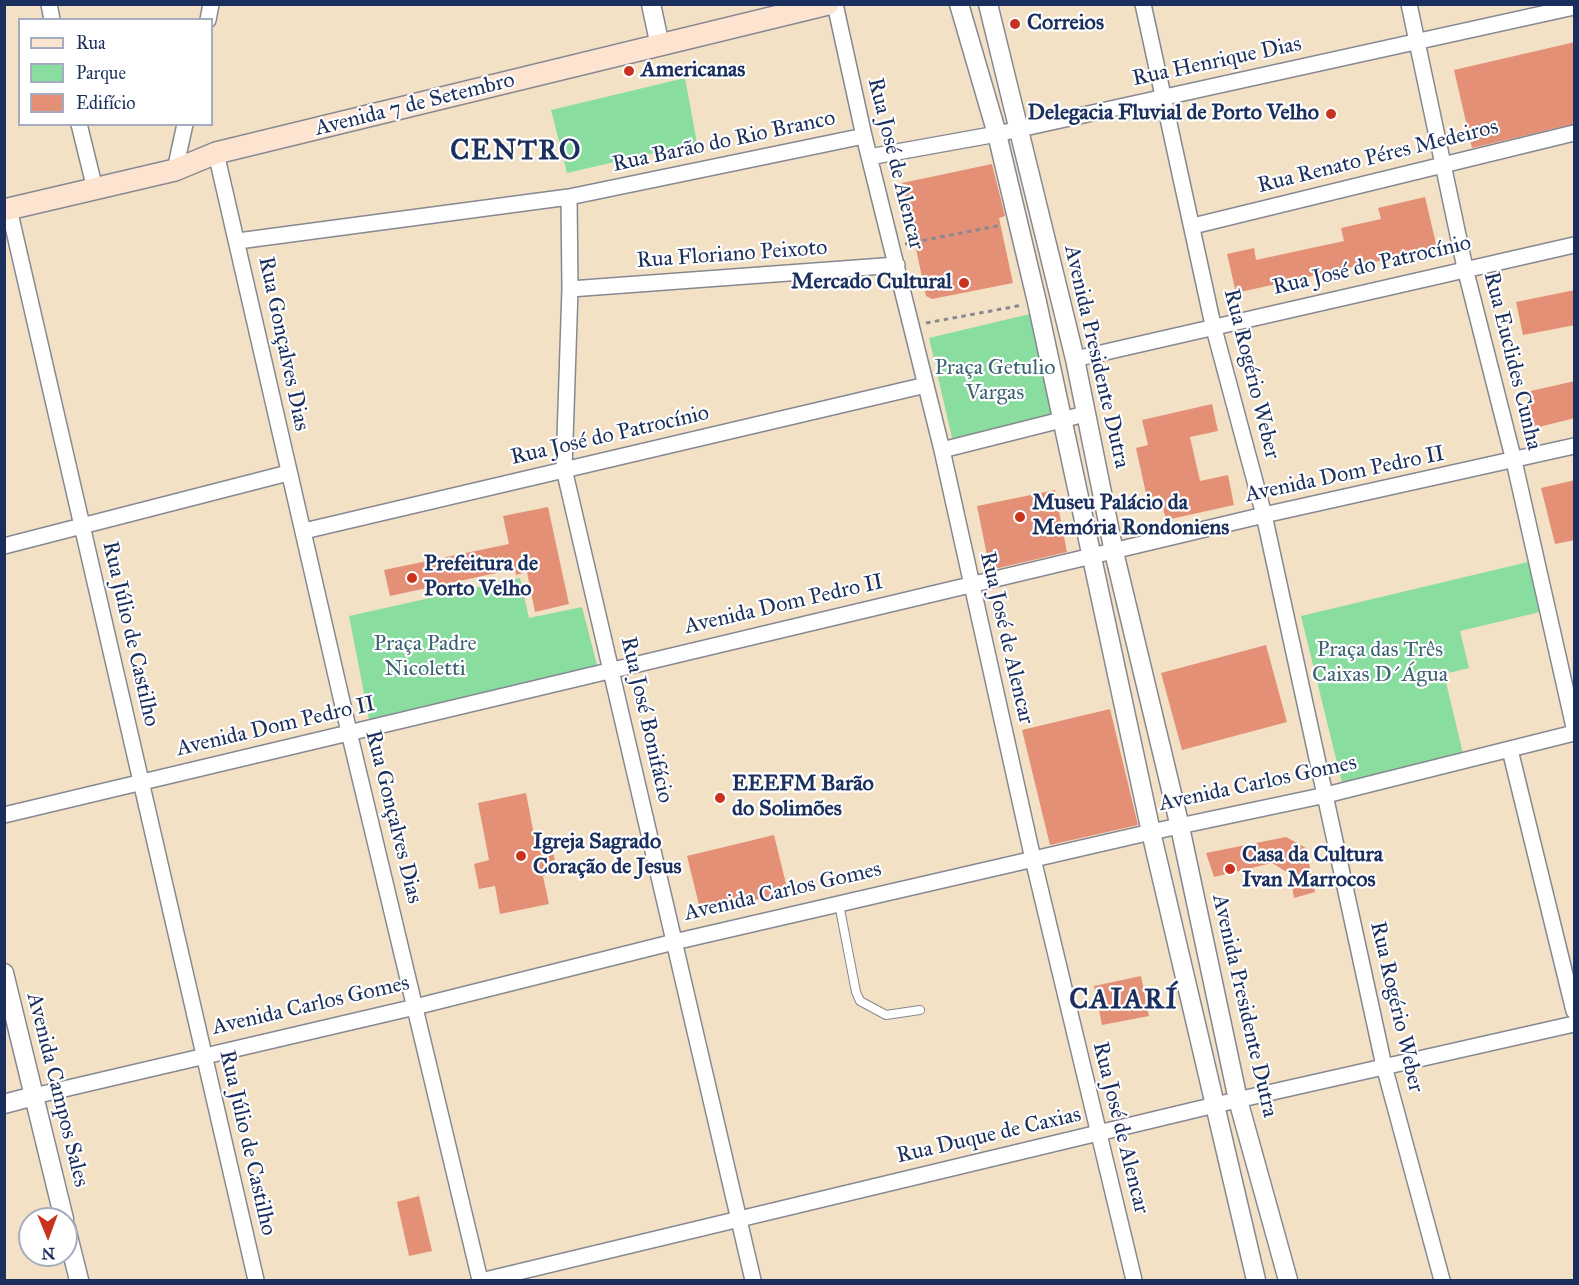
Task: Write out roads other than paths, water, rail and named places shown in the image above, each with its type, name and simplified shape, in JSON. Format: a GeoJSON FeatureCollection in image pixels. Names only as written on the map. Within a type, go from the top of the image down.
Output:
{"type":"FeatureCollection","features":[{"type":"Feature","properties":{"kind":"main road","name":"Avenida 7 de Setembro"},"geometry":{"type":"LineString","coordinates":[[7,209],[175,170],[216,153],[828,4]]}},
{"type":"Feature","properties":{"kind":"street"},"geometry":{"type":"LineString","coordinates":[[651,4],[660,46]]}},
{"type":"Feature","properties":{"kind":"street","name":"Rua José de Alencar"},"geometry":{"type":"LineString","coordinates":[[835,4],[869,157],[942,450],[1033,859],[1134,1281]]}},
{"type":"Feature","properties":{"kind":"street","name":"Avenida Presidente Dutra"},"geometry":{"type":"LineString","coordinates":[[958,4],[997,134],[1037,302],[1064,420],[1150,832],[1256,1281]]}},
{"type":"Feature","properties":{"kind":"street","name":"Avenida Presidente Dutra"},"geometry":{"type":"LineString","coordinates":[[988,4],[1075,359],[1114,552],[1180,827],[1238,1100],[1288,1281]]}},
{"type":"Feature","properties":{"kind":"street","name":"Rua Rogério Weber"},"geometry":{"type":"LineString","coordinates":[[1143,4],[1213,325],[1264,515],[1384,1066],[1442,1281]]}},
{"type":"Feature","properties":{"kind":"street","name":"Rua Euclides Cunha"},"geometry":{"type":"LineString","coordinates":[[1409,4],[1465,268],[1514,461],[1575,727]]}},
{"type":"Feature","properties":{"kind":"street","name":"Rua Henrique Dias"},"geometry":{"type":"LineString","coordinates":[[869,157],[997,134],[1575,8]]}},
{"type":"Feature","properties":{"kind":"street"},"geometry":{"type":"LineString","coordinates":[[79,126],[95,189]]}},
{"type":"Feature","properties":{"kind":"street"},"geometry":{"type":"LineString","coordinates":[[175,170],[185,126]]}},
{"type":"Feature","properties":{"kind":"street","name":"Rua Renato Péres Medeiros"},"geometry":{"type":"LineString","coordinates":[[1193,226],[1575,133]]}},
{"type":"Feature","properties":{"kind":"street","name":"Rua Barão do Rio Branco"},"geometry":{"type":"LineString","coordinates":[[238,241],[569,197],[864,136]]}},
{"type":"Feature","properties":{"kind":"street","name":"Rua Gonçalves Dias"},"geometry":{"type":"LineString","coordinates":[[216,153],[238,241],[288,473],[304,531],[349,732],[480,1281]]}},
{"type":"Feature","properties":{"kind":"street","name":"Rua José Bonifácio"},"geometry":{"type":"LineString","coordinates":[[569,197],[570,289],[564,469],[741,1219],[753,1281]]}},
{"type":"Feature","properties":{"kind":"street","name":"Rua Júlio de Castilho"},"geometry":{"type":"LineString","coordinates":[[7,209],[256,1281]]}},
{"type":"Feature","properties":{"kind":"street","name":"Rua José do Patrocínio"},"geometry":{"type":"LineString","coordinates":[[1075,359],[1213,325],[1575,245]]}},
{"type":"Feature","properties":{"kind":"street","name":"Rua Floriano Peixoto"},"geometry":{"type":"LineString","coordinates":[[570,289],[897,265]]}},
{"type":"Feature","properties":{"kind":"street","name":"Rua José do Patrocínio"},"geometry":{"type":"LineString","coordinates":[[304,531],[926,385]]}},
{"type":"Feature","properties":{"kind":"street"},"geometry":{"type":"LineString","coordinates":[[942,450],[1085,414]]}},
{"type":"Feature","properties":{"kind":"street","name":"Avenida Dom Pedro II"},"geometry":{"type":"LineString","coordinates":[[4,814],[1264,515],[1575,446]]}},
{"type":"Feature","properties":{"kind":"street"},"geometry":{"type":"LineString","coordinates":[[4,546],[288,473]]}},
{"type":"Feature","properties":{"kind":"street","name":"Avenida Carlos Gomes"},"geometry":{"type":"LineString","coordinates":[[4,1104],[415,1007],[839,903],[1150,832],[1326,795],[1575,733]]}},
{"type":"Feature","properties":{"kind":"street"},"geometry":{"type":"LineString","coordinates":[[1510,750],[1575,1011]]}},
{"type":"Feature","properties":{"kind":"street","name":"Avenida Campos Sales"},"geometry":{"type":"LineString","coordinates":[[4,973],[61,1207]]}},
{"type":"Feature","properties":{"kind":"street","name":"Rua Duque de Caxias"},"geometry":{"type":"LineString","coordinates":[[485,1281],[1215,1105],[1575,1024]]}},
{"type":"Feature","properties":{"kind":"lane"},"geometry":{"type":"LineString","coordinates":[[839,903],[856,992],[860,1000],[885,1015],[920,1010]]}},
{"type":"Feature","properties":{"kind":"place","name":"Correios"},"geometry":{"type":"Point","coordinates":[1015,24]}},
{"type":"Feature","properties":{"kind":"place","name":"Americanas"},"geometry":{"type":"Point","coordinates":[629,71]}},
{"type":"Feature","properties":{"kind":"place","name":"Delegacia Fluvial de Porto Velho"},"geometry":{"type":"Point","coordinates":[1331,114]}},
{"type":"Feature","properties":{"kind":"place","name":"Mercado Cultural"},"geometry":{"type":"Point","coordinates":[964,283]}},
{"type":"Feature","properties":{"kind":"place","name":"Museu Palácio da Memória Rondoniens"},"geometry":{"type":"Point","coordinates":[1020,517]}},
{"type":"Feature","properties":{"kind":"place","name":"Prefeitura de Porto Velho"},"geometry":{"type":"Point","coordinates":[412,578]}},
{"type":"Feature","properties":{"kind":"place","name":"EEEFM Barão do Solimões"},"geometry":{"type":"Point","coordinates":[720,798]}},
{"type":"Feature","properties":{"kind":"place","name":"Igreja Sagrado Coração de Jesus"},"geometry":{"type":"Point","coordinates":[521,856]}},
{"type":"Feature","properties":{"kind":"place","name":"Casa da Cultura Ivan Marrocos"},"geometry":{"type":"Point","coordinates":[1230,869]}},
{"type":"Feature","properties":{"kind":"district","name":"CENTRO"},"geometry":{"type":"Point","coordinates":[516,152]}},
{"type":"Feature","properties":{"kind":"district","name":"CAIARÍ"},"geometry":{"type":"Point","coordinates":[1124,1001]}},
{"type":"Feature","properties":{"kind":"park label","name":"Praça Getulio Vargas"},"geometry":{"type":"Point","coordinates":[995,382]}},
{"type":"Feature","properties":{"kind":"park label","name":"Praça Padre Nicoletti"},"geometry":{"type":"Point","coordinates":[425,658]}},
{"type":"Feature","properties":{"kind":"park label","name":"Praça das Três Caixas D´Água"},"geometry":{"type":"Point","coordinates":[1380,664]}}]}
